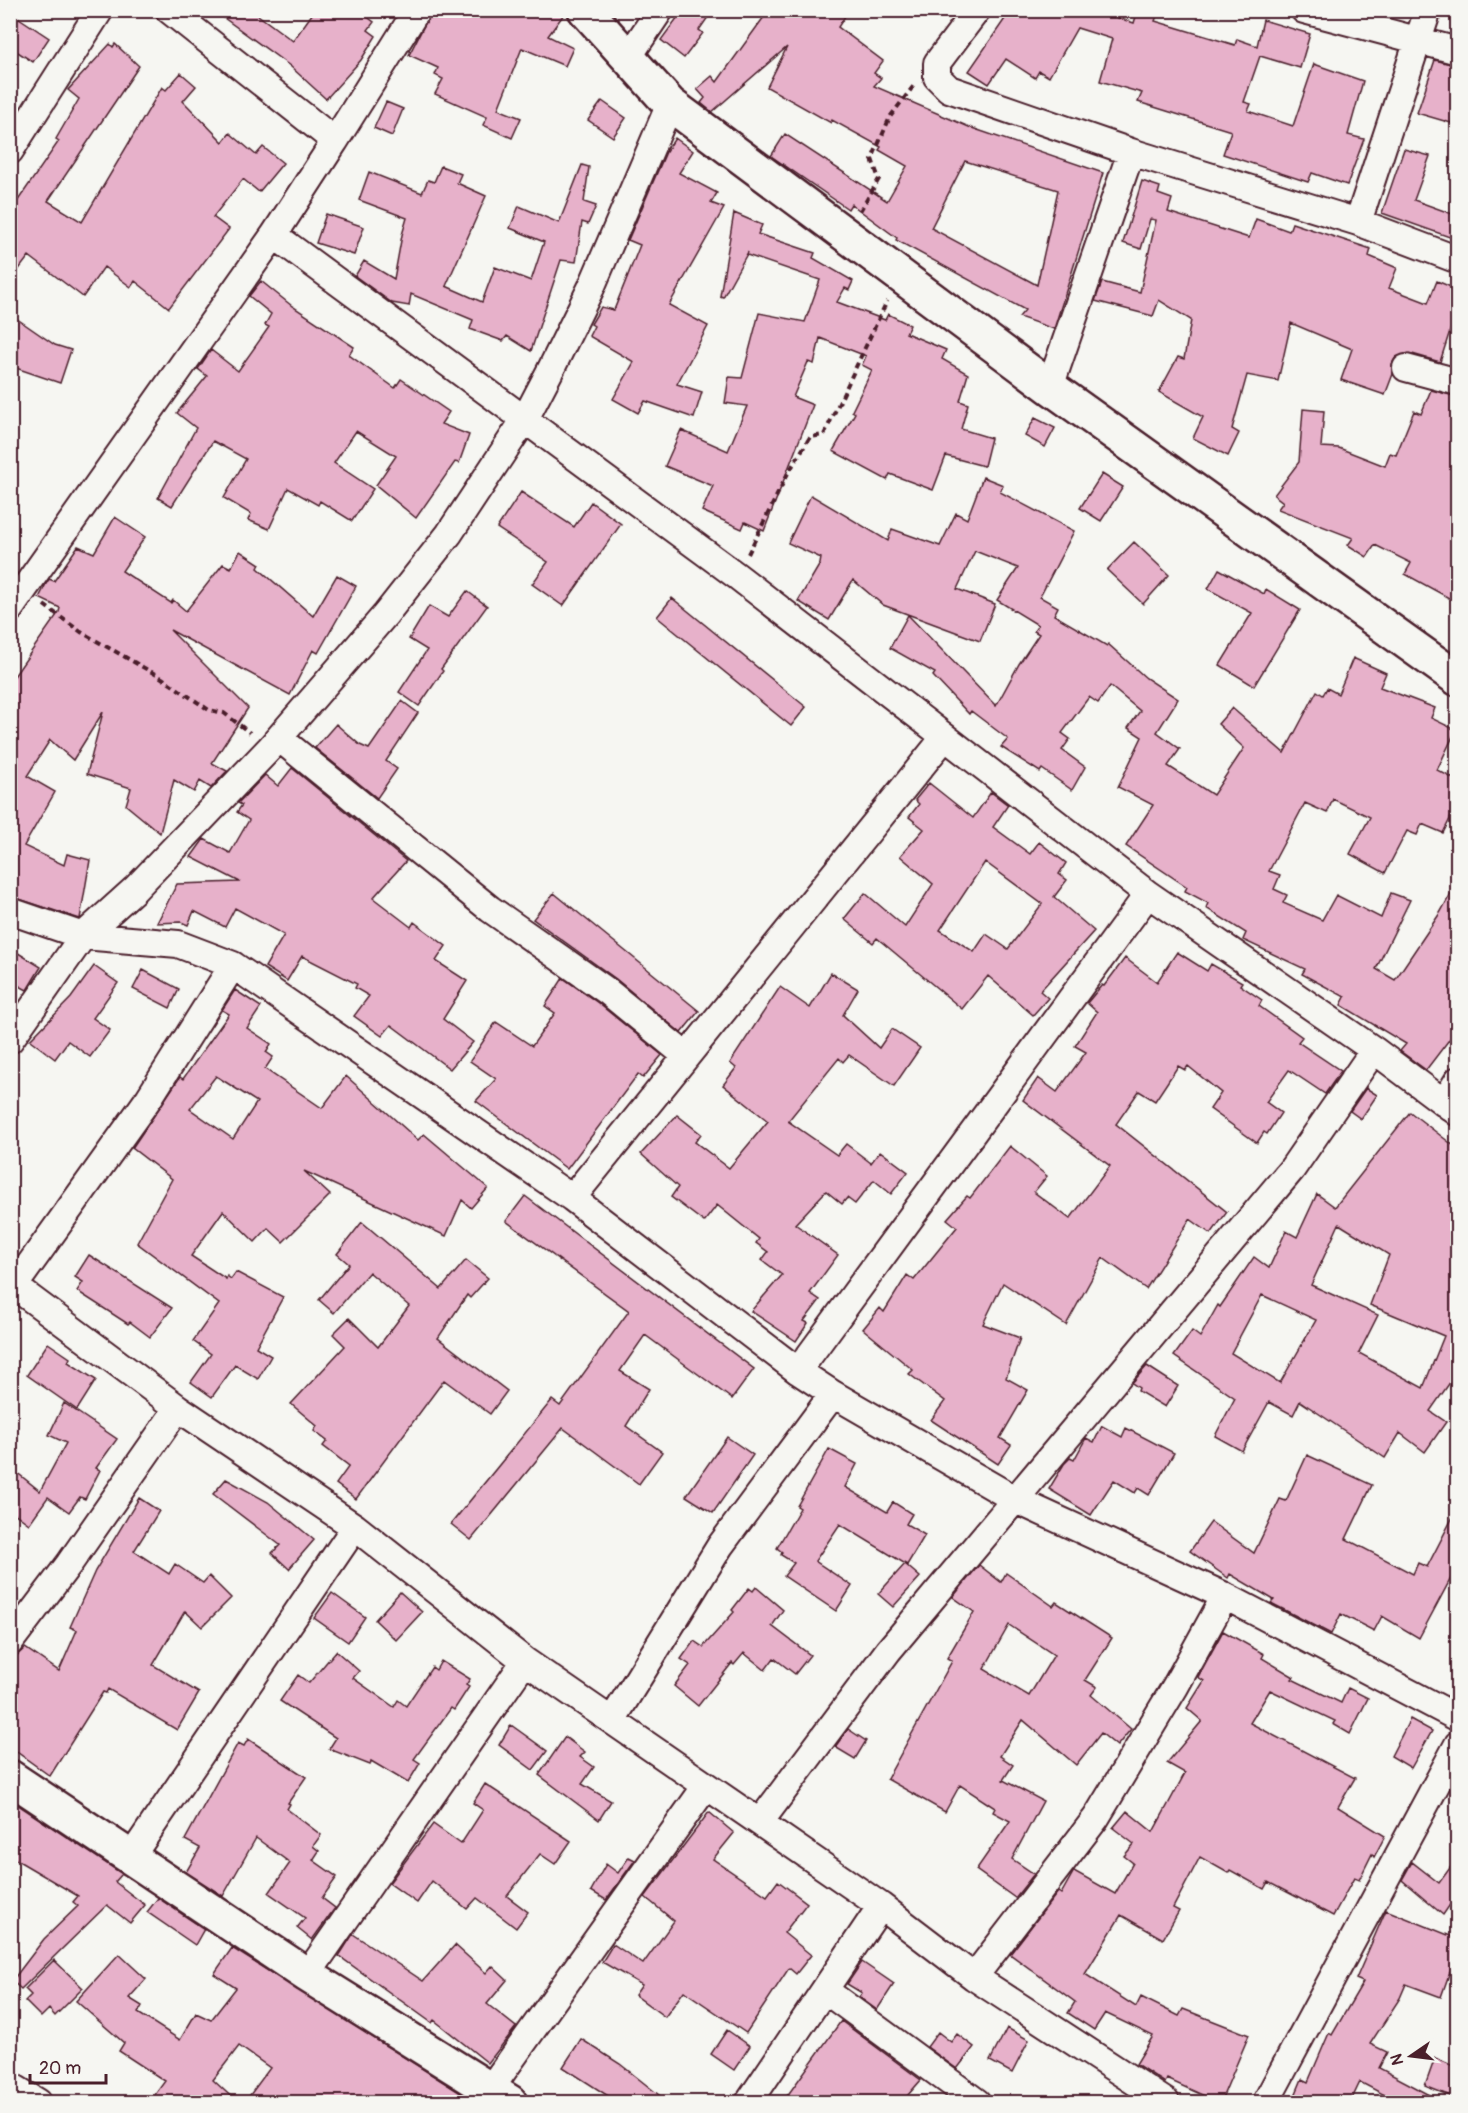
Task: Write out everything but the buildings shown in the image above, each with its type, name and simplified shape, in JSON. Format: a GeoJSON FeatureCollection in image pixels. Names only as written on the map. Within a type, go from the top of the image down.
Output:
{"type":"FeatureCollection","features":[{"type":"Feature","properties":{"kind":"street"},"geometry":{"type":"LineString","coordinates":[[10,151],[100,10]]}},
{"type":"Feature","properties":{"kind":"street"},"geometry":{"type":"LineString","coordinates":[[170,10],[335,141]]}},
{"type":"Feature","properties":{"kind":"street"},"geometry":{"type":"LineString","coordinates":[[17,600],[274,235],[417,10]]}},
{"type":"Feature","properties":{"kind":"street"},"geometry":{"type":"LineString","coordinates":[[585,10],[670,104],[1050,387],[1458,680]]}},
{"type":"Feature","properties":{"kind":"street"},"geometry":{"type":"LineString","coordinates":[[627,59],[660,10]]}},
{"type":"Feature","properties":{"kind":"street"},"geometry":{"type":"LineString","coordinates":[[977,10],[937,63],[938,77],[949,89],[1131,152],[1358,222],[1458,260]]}},
{"type":"Feature","properties":{"kind":"street"},"geometry":{"type":"LineString","coordinates":[[1304,10],[1458,51]]}},
{"type":"Feature","properties":{"kind":"street"},"geometry":{"type":"LineString","coordinates":[[1358,222],[1428,10]]}},
{"type":"Feature","properties":{"kind":"street"},"geometry":{"type":"LineString","coordinates":[[10,1040],[83,936],[143,881],[274,743],[386,614],[449,534],[525,419],[591,288],[670,104]]}},
{"type":"Feature","properties":{"kind":"street"},"geometry":{"type":"LineString","coordinates":[[1050,387],[1131,152]]}},
{"type":"Feature","properties":{"kind":"street"},"geometry":{"type":"LineString","coordinates":[[274,235],[737,576],[1148,894],[1374,1050],[1451,1108],[1458,1080]]}},
{"type":"Feature","properties":{"kind":"street"},"geometry":{"type":"LineString","coordinates":[[1406,368],[1458,382]]}},
{"type":"Feature","properties":{"kind":"street"},"geometry":{"type":"LineString","coordinates":[[572,1198],[685,1055],[845,863],[944,738]]}},
{"type":"Feature","properties":{"kind":"street"},"geometry":{"type":"LineString","coordinates":[[274,743],[490,909],[607,991],[685,1055]]}},
{"type":"Feature","properties":{"kind":"street"},"geometry":{"type":"LineString","coordinates":[[798,1371],[1148,894]]}},
{"type":"Feature","properties":{"kind":"street"},"geometry":{"type":"LineString","coordinates":[[10,911],[83,936],[178,944],[233,965],[572,1198],[798,1371],[833,1394],[1016,1500],[1225,1596],[1458,1718]]}},
{"type":"Feature","properties":{"kind":"street"},"geometry":{"type":"LineString","coordinates":[[233,965],[149,1098],[12,1287],[178,1408],[355,1527],[525,1661],[613,1719],[881,1906],[974,1977],[1166,2103]]}},
{"type":"Feature","properties":{"kind":"street"},"geometry":{"type":"LineString","coordinates":[[760,1822],[888,1651],[1292,1168],[1374,1050]]}},
{"type":"Feature","properties":{"kind":"street"},"geometry":{"type":"LineString","coordinates":[[613,1719],[720,1546],[833,1394]]}},
{"type":"Feature","properties":{"kind":"street"},"geometry":{"type":"LineString","coordinates":[[10,1642],[69,1564],[178,1408]]}},
{"type":"Feature","properties":{"kind":"street"},"geometry":{"type":"LineString","coordinates":[[131,1857],[355,1527]]}},
{"type":"Feature","properties":{"kind":"street"},"geometry":{"type":"LineString","coordinates":[[974,1977],[1096,1818],[1175,1686],[1225,1596]]}},
{"type":"Feature","properties":{"kind":"street"},"geometry":{"type":"LineString","coordinates":[[307,1975],[525,1661]]}},
{"type":"Feature","properties":{"kind":"street"},"geometry":{"type":"LineString","coordinates":[[1266,2103],[1458,1744]]}},
{"type":"Feature","properties":{"kind":"street"},"geometry":{"type":"LineString","coordinates":[[10,1777],[494,2098],[706,1786]]}},
{"type":"Feature","properties":{"kind":"street"},"geometry":{"type":"LineString","coordinates":[[749,2103],[881,1906]]}},
{"type":"Feature","properties":{"kind":"street"},"geometry":{"type":"LineString","coordinates":[[826,1991],[977,2103]]}},
{"type":"Feature","properties":{"kind":"street"},"geometry":{"type":"LineString","coordinates":[[10,2085],[38,2103]]}},
{"type":"Feature","properties":{"kind":"path"},"geometry":{"type":"LineString","coordinates":[[846,235],[879,179],[872,159],[890,117],[915,84],[938,77]]}},
{"type":"Feature","properties":{"kind":"path"},"geometry":{"type":"LineString","coordinates":[[737,576],[787,475],[810,437],[824,435],[900,275]]}},
{"type":"Feature","properties":{"kind":"path"},"geometry":{"type":"LineString","coordinates":[[17,600],[81,632],[152,672],[209,710],[224,713],[274,743]]}}]}
